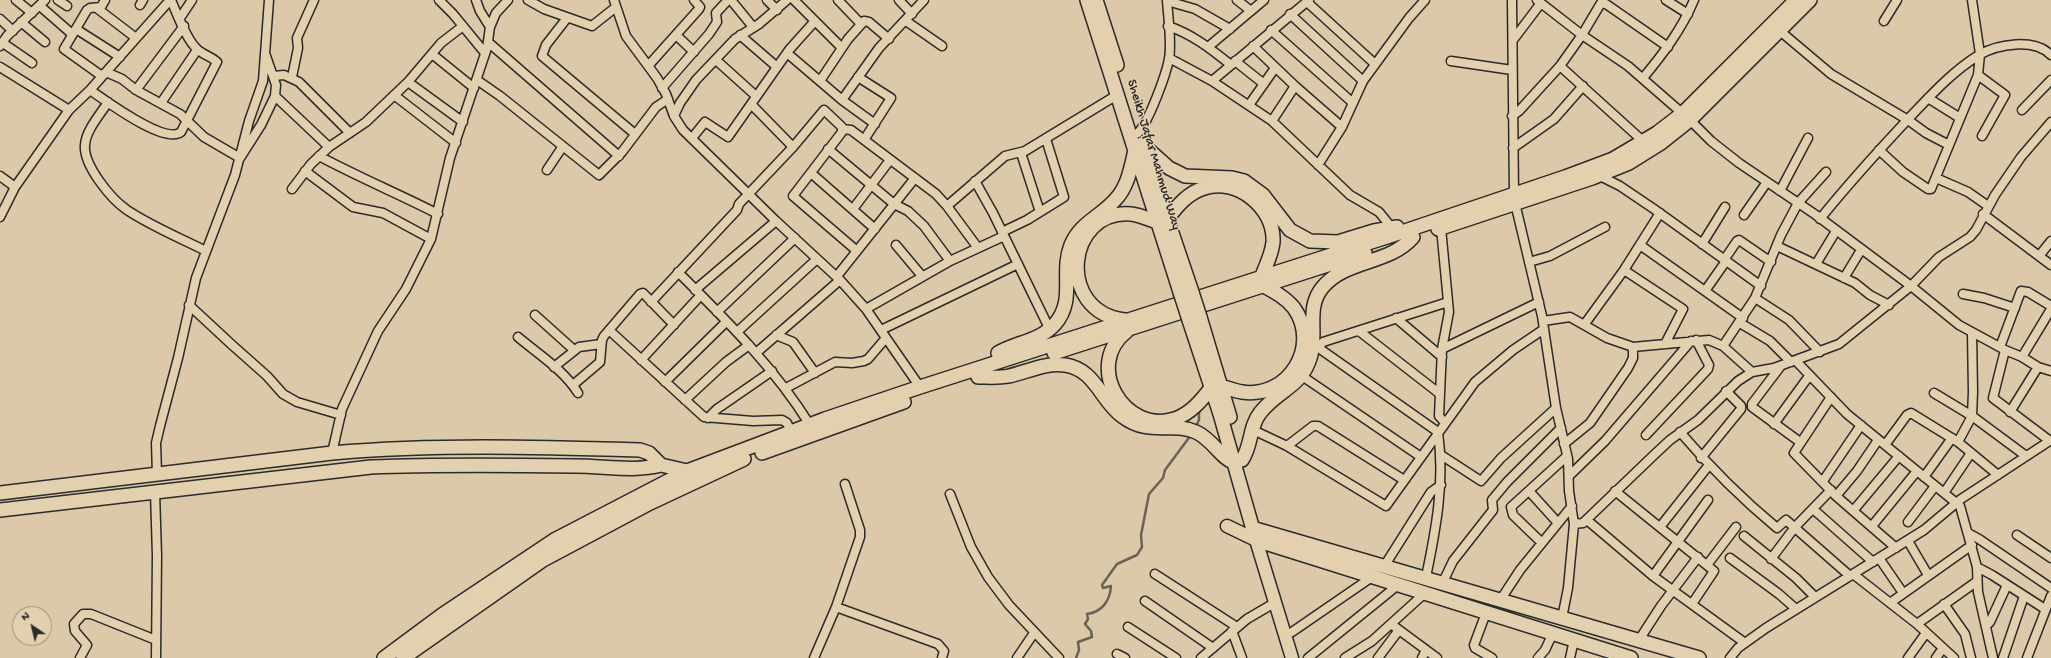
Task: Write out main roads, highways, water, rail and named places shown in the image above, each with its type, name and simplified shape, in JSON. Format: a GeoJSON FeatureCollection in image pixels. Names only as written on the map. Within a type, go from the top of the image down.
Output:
{"type":"FeatureCollection","features":[{"type":"Feature","properties":{"kind":"main road","name":"Sheikh Jafar Mahmud Way"},"geometry":{"type":"LineString","coordinates":[[1087,0],[1118,95],[1138,141]]}},
{"type":"Feature","properties":{"kind":"main road","name":"Sheikh Jafar Mahmud Way"},"geometry":{"type":"LineString","coordinates":[[1096,0],[1162,220],[1195,318],[1216,387],[1258,535]]}},
{"type":"Feature","properties":{"kind":"main road"},"geometry":{"type":"LineString","coordinates":[[384,658],[442,614],[556,539],[791,432],[810,425],[827,424],[976,373],[1413,233],[1514,199],[1598,176],[1629,163],[1661,143],[1796,0]]}},
{"type":"Feature","properties":{"kind":"main road"},"geometry":{"type":"LineString","coordinates":[[976,373],[1002,350],[1037,338],[1050,330],[1062,314],[1067,300],[1066,267],[1070,246],[1076,234],[1086,223],[1110,205],[1122,192],[1128,179],[1138,141],[1169,168],[1185,176],[1227,177],[1244,181],[1263,195],[1290,230],[1310,241],[1338,242],[1374,231],[1401,227],[1413,233],[1441,228],[1606,162],[1686,117],[1780,31],[1810,0]]}},
{"type":"Feature","properties":{"kind":"main road"},"geometry":{"type":"LineString","coordinates":[[1128,325],[1104,315],[1085,297],[1077,274],[1078,250],[1090,231],[1109,218],[1130,214],[1162,220],[1185,198],[1205,187],[1228,186],[1250,196],[1265,213],[1271,226],[1273,241],[1263,281]]}},
{"type":"Feature","properties":{"kind":"main road"},"geometry":{"type":"LineString","coordinates":[[403,658],[543,560],[692,476],[742,460],[920,387],[976,373],[1008,376],[1050,364],[1066,365],[1078,369],[1089,376],[1113,407],[1133,423],[1152,428],[1190,430],[1213,443],[1226,458],[1237,461],[1247,452],[1254,421],[1269,402],[1295,384],[1302,376],[1316,346],[1312,310],[1315,299],[1321,288],[1340,272],[1398,250],[1413,233]]}},
{"type":"Feature","properties":{"kind":"main road"},"geometry":{"type":"LineString","coordinates":[[1128,325],[1113,345],[1109,359],[1108,373],[1115,395],[1132,412],[1152,420],[1164,421],[1175,418],[1193,408],[1216,387],[1242,392],[1268,390],[1284,381],[1298,364],[1304,341],[1304,332],[1299,316],[1289,302],[1263,281]]}},
{"type":"Feature","properties":{"kind":"main road"},"geometry":{"type":"LineString","coordinates":[[0,493],[332,453],[386,448],[494,446],[632,450],[649,453],[661,465],[692,476]]}},
{"type":"Feature","properties":{"kind":"main road"},"geometry":{"type":"LineString","coordinates":[[0,510],[372,467],[428,465],[578,466],[646,469],[661,465]]}},
{"type":"Feature","properties":{"kind":"main road"},"geometry":{"type":"LineString","coordinates":[[1258,535],[1385,565],[1699,658]]}},
{"type":"Feature","properties":{"kind":"main road"},"geometry":{"type":"LineString","coordinates":[[1258,535],[1372,577],[1553,633],[1623,657]]}},
{"type":"Feature","properties":{"kind":"main road"},"geometry":{"type":"LineString","coordinates":[[1258,535],[1292,658]]}},
{"type":"Feature","properties":{"kind":"main road"},"geometry":{"type":"LineString","coordinates":[[1258,535],[1300,658]]}},
{"type":"Feature","properties":{"kind":"waterway"},"geometry":{"type":"LineString","coordinates":[[1195,428],[1199,420],[1199,410]]}},
{"type":"Feature","properties":{"kind":"waterway"},"geometry":{"type":"LineString","coordinates":[[1076,658],[1079,650],[1078,642],[1092,637],[1091,631],[1085,624],[1088,619],[1087,614],[1097,611],[1107,601],[1111,586],[1103,588],[1102,585],[1117,564],[1137,555],[1142,547],[1141,535],[1149,494],[1163,478],[1165,470],[1191,435]]}}]}
